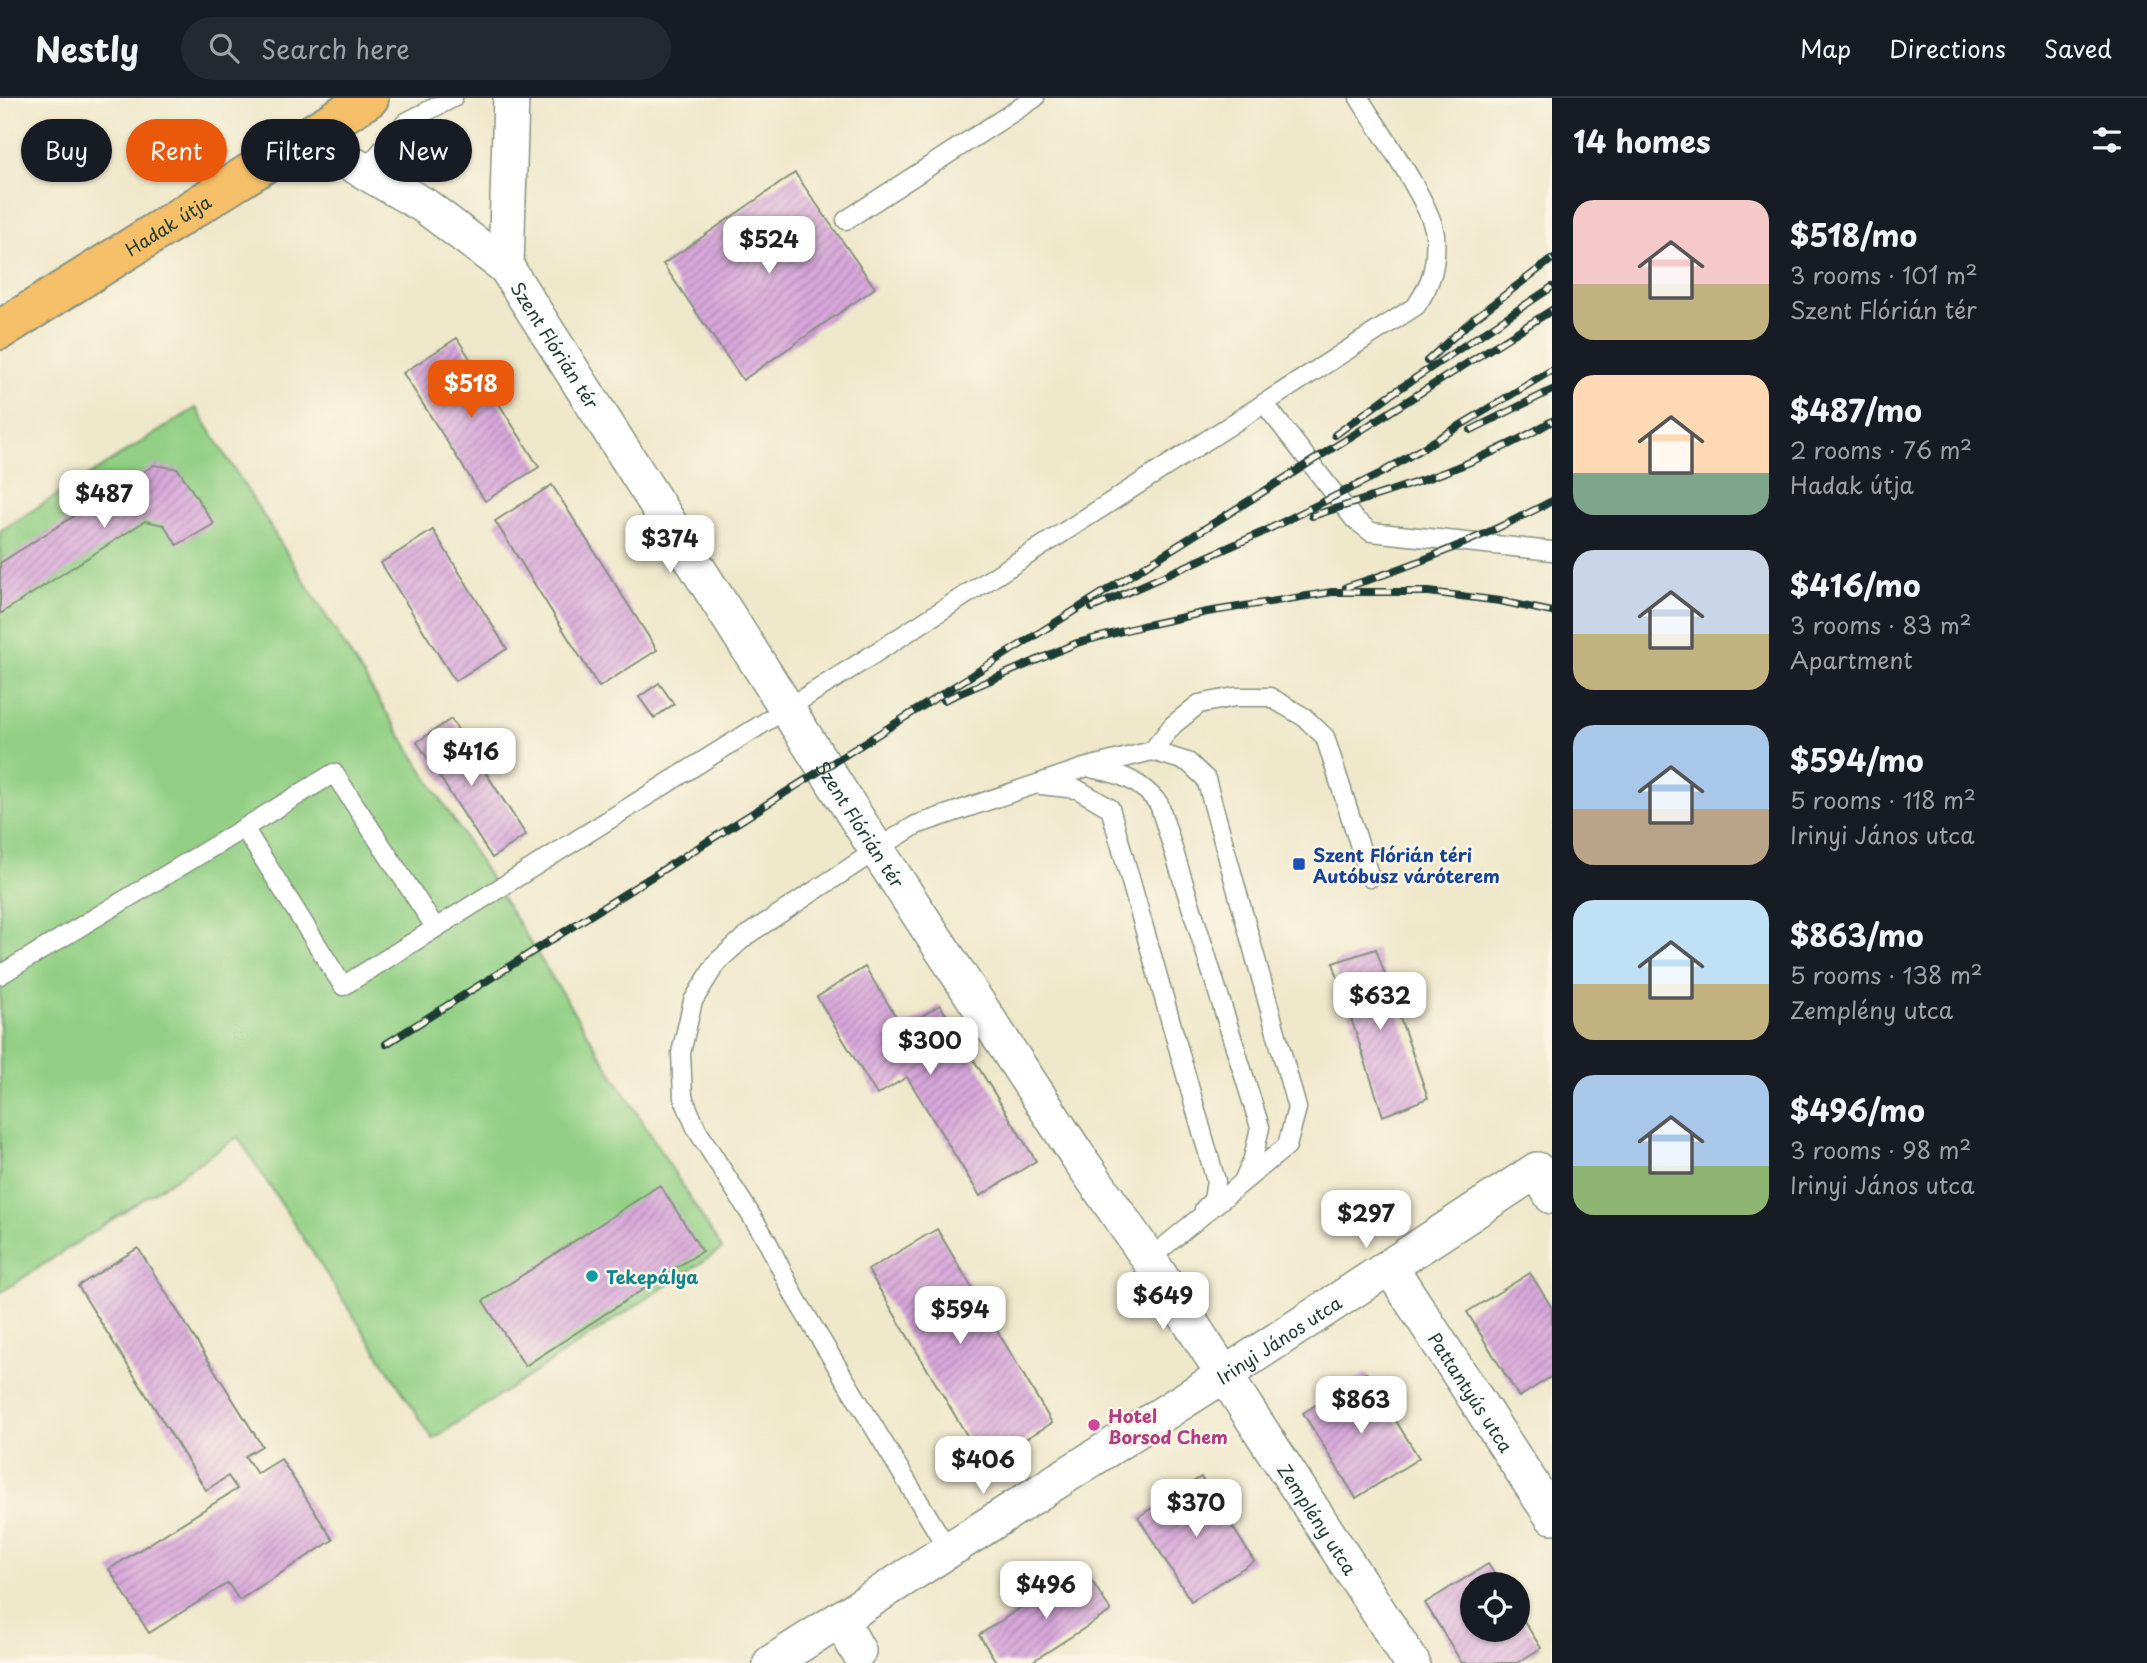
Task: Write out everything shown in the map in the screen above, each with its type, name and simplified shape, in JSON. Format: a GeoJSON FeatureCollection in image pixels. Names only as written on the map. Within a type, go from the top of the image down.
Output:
{"type":"FeatureCollection","features":[{"type":"Feature","properties":{"kind":"main road","name":"Hadak útja"},"geometry":{"type":"LineString","coordinates":[[335,119],[369,98]]}},
{"type":"Feature","properties":{"kind":"main road","name":"Hadak útja"},"geometry":{"type":"LineString","coordinates":[[0,330],[241,177]]}},
{"type":"Feature","properties":{"kind":"street","name":"Szent Flórián tér"},"geometry":{"type":"LineString","coordinates":[[506,267],[512,98]]}},
{"type":"Feature","properties":{"kind":"street","name":"Szent Flórián tér"},"geometry":{"type":"LineString","coordinates":[[360,169],[425,206],[506,267],[877,850],[1224,1375]]}},
{"type":"Feature","properties":{"kind":"street","name":"Irinyi János utca"},"geometry":{"type":"LineString","coordinates":[[771,1663],[1390,1267],[1547,1175]]}},
{"type":"Feature","properties":{"kind":"street","name":"Pattantyús utca"},"geometry":{"type":"LineString","coordinates":[[1390,1267],[1552,1516]]}},
{"type":"Feature","properties":{"kind":"street","name":"Zemplény utca"},"geometry":{"type":"LineString","coordinates":[[1224,1375],[1412,1663]]}},
{"type":"Feature","properties":{"kind":"street"},"geometry":{"type":"LineString","coordinates":[[840,1619],[858,1651]]}},
{"type":"Feature","properties":{"kind":"lane"},"geometry":{"type":"LineString","coordinates":[[364,171],[406,122],[453,98]]}},
{"type":"Feature","properties":{"kind":"lane"},"geometry":{"type":"LineString","coordinates":[[846,220],[1035,98]]}},
{"type":"Feature","properties":{"kind":"lane"},"geometry":{"type":"LineString","coordinates":[[244,828],[342,986],[787,708],[1416,306],[1429,287],[1434,268],[1435,232],[1420,196],[1359,98]]}},
{"type":"Feature","properties":{"kind":"lane"},"geometry":{"type":"LineString","coordinates":[[1264,403],[1354,519],[1371,532],[1544,550],[1552,540]]}},
{"type":"Feature","properties":{"kind":"lane"},"geometry":{"type":"LineString","coordinates":[[1152,751],[1173,725],[1199,704],[1235,696],[1270,697],[1304,717],[1325,737],[1370,878]]}},
{"type":"Feature","properties":{"kind":"lane"},"geometry":{"type":"LineString","coordinates":[[949,1551],[795,1297],[766,1239],[697,1130],[683,1097],[681,1053],[693,1001],[717,962],[747,935],[916,825],[1084,768],[1152,751],[1188,762],[1206,779],[1297,1108],[1287,1146],[1149,1259]]}},
{"type":"Feature","properties":{"kind":"lane"},"geometry":{"type":"LineString","coordinates":[[1084,768],[1114,772],[1145,788],[1159,804],[1260,1128],[1253,1159],[1243,1182]]}},
{"type":"Feature","properties":{"kind":"lane"},"geometry":{"type":"LineString","coordinates":[[0,975],[334,773],[435,927]]}},
{"type":"Feature","properties":{"kind":"lane"},"geometry":{"type":"LineString","coordinates":[[1035,784],[1077,789],[1111,808],[1216,1181],[1213,1200],[1187,1227]]}},
{"type":"Feature","properties":{"kind":"green space"},"geometry":{"type":"Polygon","coordinates":[[[196,408],[722,1249],[433,1439],[238,1137],[0,1293],[0,531],[196,408]]]}},
{"type":"Feature","properties":{"kind":"building"},"geometry":{"type":"Polygon","coordinates":[[[795,173],[875,288],[743,380],[663,264],[795,173]]]}},
{"type":"Feature","properties":{"kind":"building"},"geometry":{"type":"Polygon","coordinates":[[[457,338],[539,467],[485,501],[403,373],[457,338]]]}},
{"type":"Feature","properties":{"kind":"building"},"geometry":{"type":"Polygon","coordinates":[[[154,465],[178,469],[214,524],[177,545],[164,525],[145,521],[0,614],[0,563],[154,465]]]}},
{"type":"Feature","properties":{"kind":"building"},"geometry":{"type":"Polygon","coordinates":[[[552,485],[657,650],[599,687],[495,521],[552,485]]]}},
{"type":"Feature","properties":{"kind":"building"},"geometry":{"type":"Polygon","coordinates":[[[433,530],[507,649],[455,681],[381,563],[433,530]]]}},
{"type":"Feature","properties":{"kind":"building"},"geometry":{"type":"Polygon","coordinates":[[[659,683],[674,704],[654,718],[639,697],[659,683]]]}},
{"type":"Feature","properties":{"kind":"building"},"geometry":{"type":"Polygon","coordinates":[[[451,719],[526,835],[492,858],[417,742],[451,719]]]}},
{"type":"Feature","properties":{"kind":"building"},"geometry":{"type":"Polygon","coordinates":[[[1376,949],[1428,1098],[1383,1116],[1333,963],[1376,949]]]}},
{"type":"Feature","properties":{"kind":"building"},"geometry":{"type":"Polygon","coordinates":[[[865,967],[903,1028],[940,1005],[1036,1161],[980,1196],[907,1077],[877,1095],[817,997],[865,967]]]}},
{"type":"Feature","properties":{"kind":"building","name":"Tekepálya"},"geometry":{"type":"Polygon","coordinates":[[[660,1185],[702,1251],[525,1366],[483,1301],[660,1185]]]}},
{"type":"Feature","properties":{"kind":"building"},"geometry":{"type":"Polygon","coordinates":[[[937,1229],[1052,1423],[984,1464],[868,1270],[937,1229]]]}},
{"type":"Feature","properties":{"kind":"building"},"geometry":{"type":"Polygon","coordinates":[[[138,1248],[262,1446],[245,1456],[257,1474],[281,1459],[333,1540],[239,1600],[228,1583],[149,1633],[109,1569],[237,1489],[228,1476],[206,1490],[78,1286],[138,1248]]]}},
{"type":"Feature","properties":{"kind":"building"},"geometry":{"type":"Polygon","coordinates":[[[1530,1273],[1552,1308],[1552,1376],[1519,1397],[1467,1312],[1530,1273]]]}},
{"type":"Feature","properties":{"kind":"building"},"geometry":{"type":"Polygon","coordinates":[[[1366,1373],[1419,1458],[1356,1498],[1303,1413],[1366,1373]]]}},
{"type":"Feature","properties":{"kind":"building"},"geometry":{"type":"Polygon","coordinates":[[[1201,1477],[1254,1561],[1191,1601],[1138,1517],[1201,1477]]]}},
{"type":"Feature","properties":{"kind":"building"},"geometry":{"type":"Polygon","coordinates":[[[1488,1564],[1493,1572],[1475,1572],[1488,1564]]]}},
{"type":"Feature","properties":{"kind":"building"},"geometry":{"type":"Polygon","coordinates":[[[1083,1567],[1111,1611],[1030,1663],[997,1663],[979,1635],[1083,1567]]]}},
{"type":"Feature","properties":{"kind":"building"},"geometry":{"type":"Polygon","coordinates":[[[1460,1581],[1460,1642],[1530,1642],[1530,1631],[1541,1648],[1517,1663],[1462,1663],[1425,1603],[1460,1581]]]}},
{"type":"Feature","properties":{"kind":"railway"},"geometry":{"type":"LineString","coordinates":[[1427,361],[1472,320],[1552,259]]}},
{"type":"Feature","properties":{"kind":"railway"},"geometry":{"type":"LineString","coordinates":[[1335,435],[1552,287]]}},
{"type":"Feature","properties":{"kind":"railway"},"geometry":{"type":"LineString","coordinates":[[386,1044],[1552,310]]}},
{"type":"Feature","properties":{"kind":"railway"},"geometry":{"type":"LineString","coordinates":[[1092,608],[1261,533],[1383,472],[1552,370]]}},
{"type":"Feature","properties":{"kind":"railway"},"geometry":{"type":"LineString","coordinates":[[1471,430],[1552,390]]}},
{"type":"Feature","properties":{"kind":"railway"},"geometry":{"type":"LineString","coordinates":[[1312,516],[1465,464],[1552,421]]}},
{"type":"Feature","properties":{"kind":"railway"},"geometry":{"type":"LineString","coordinates":[[1346,587],[1450,549],[1552,501]]}},
{"type":"Feature","properties":{"kind":"railway"},"geometry":{"type":"LineString","coordinates":[[944,700],[1077,643],[1207,612],[1332,592],[1429,592],[1500,601],[1552,612]]}},
{"type":"Feature","properties":{"kind":"place","name":"Szent Flórián téri Autóbusz váróterem"},"geometry":{"type":"Point","coordinates":[1299,864]}},
{"type":"Feature","properties":{"kind":"place","name":"Tekepálya"},"geometry":{"type":"Point","coordinates":[592,1276]}},
{"type":"Feature","properties":{"kind":"place","name":"Hotel Borsod Chem"},"geometry":{"type":"Point","coordinates":[1094,1425]}}]}
